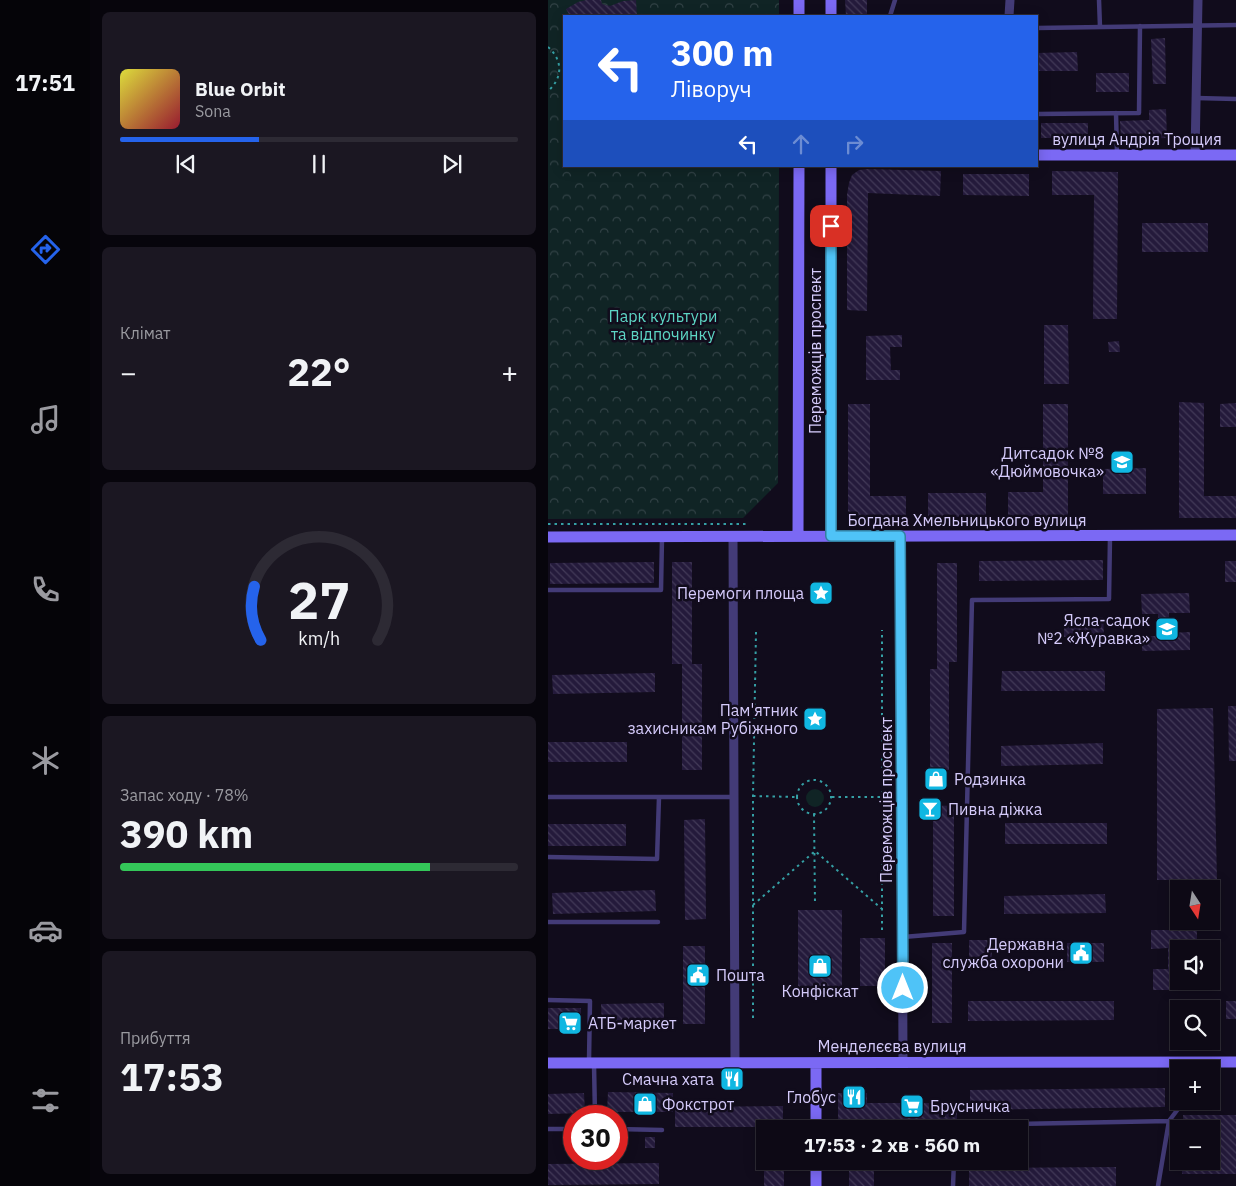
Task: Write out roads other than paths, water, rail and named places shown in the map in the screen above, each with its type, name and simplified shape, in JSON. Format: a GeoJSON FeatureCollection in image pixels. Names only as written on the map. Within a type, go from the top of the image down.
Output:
{"type":"FeatureCollection","features":[{"type":"Feature","properties":{"kind":"street"},"geometry":{"type":"LineString","coordinates":[[799,0],[799,15]]}},
{"type":"Feature","properties":{"kind":"street"},"geometry":{"type":"LineString","coordinates":[[831,0],[831,15]]}},
{"type":"Feature","properties":{"kind":"street"},"geometry":{"type":"LineString","coordinates":[[1010,0],[1010,15]]}},
{"type":"Feature","properties":{"kind":"street"},"geometry":{"type":"LineString","coordinates":[[1195,155],[1198,0]]}},
{"type":"Feature","properties":{"kind":"street","name":"вулиця Андрія Трощия"},"geometry":{"type":"LineString","coordinates":[[1038,155],[1236,155]]}},
{"type":"Feature","properties":{"kind":"street","name":"Переможців проспект"},"geometry":{"type":"LineString","coordinates":[[798,536],[799,167]]}},
{"type":"Feature","properties":{"kind":"street","name":"Переможців проспект"},"geometry":{"type":"LineString","coordinates":[[831,167],[831,536]]}},
{"type":"Feature","properties":{"kind":"street","name":"Богдана Хмельницького вулиця"},"geometry":{"type":"LineString","coordinates":[[548,537],[1236,535]]}},
{"type":"Feature","properties":{"kind":"street"},"geometry":{"type":"LineString","coordinates":[[732,536],[734,1062]]}},
{"type":"Feature","properties":{"kind":"street","name":"Переможців проспект"},"geometry":{"type":"LineString","coordinates":[[900,536],[903,1063]]}},
{"type":"Feature","properties":{"kind":"street","name":"Менделєєва вулиця"},"geometry":{"type":"LineString","coordinates":[[548,1063],[734,1062],[1170,1065]]}},
{"type":"Feature","properties":{"kind":"street","name":"Менделєєва вулиця"},"geometry":{"type":"LineString","coordinates":[[1220,1063],[1236,1062]]}},
{"type":"Feature","properties":{"kind":"street"},"geometry":{"type":"LineString","coordinates":[[816,1063],[816,1120]]}},
{"type":"Feature","properties":{"kind":"street"},"geometry":{"type":"LineString","coordinates":[[816,1170],[816,1186]]}},
{"type":"Feature","properties":{"kind":"lane"},"geometry":{"type":"LineString","coordinates":[[890,15],[895,0]]}},
{"type":"Feature","properties":{"kind":"lane"},"geometry":{"type":"LineString","coordinates":[[1099,0],[1100,27]]}},
{"type":"Feature","properties":{"kind":"lane"},"geometry":{"type":"LineString","coordinates":[[1038,28],[1236,25]]}},
{"type":"Feature","properties":{"kind":"lane"},"geometry":{"type":"LineString","coordinates":[[1038,114],[1139,113],[1140,26]]}},
{"type":"Feature","properties":{"kind":"lane"},"geometry":{"type":"LineString","coordinates":[[1196,98],[1236,99]]}},
{"type":"Feature","properties":{"kind":"lane"},"geometry":{"type":"LineString","coordinates":[[1116,113],[1117,155]]}},
{"type":"Feature","properties":{"kind":"lane"},"geometry":{"type":"LineString","coordinates":[[903,937],[964,932],[972,600],[1109,599],[1110,536]]}},
{"type":"Feature","properties":{"kind":"lane"},"geometry":{"type":"LineString","coordinates":[[548,590],[661,590],[662,537]]}},
{"type":"Feature","properties":{"kind":"lane"},"geometry":{"type":"LineString","coordinates":[[548,797],[734,796]]}},
{"type":"Feature","properties":{"kind":"lane"},"geometry":{"type":"LineString","coordinates":[[548,857],[657,859],[659,797]]}},
{"type":"Feature","properties":{"kind":"lane"},"geometry":{"type":"LineString","coordinates":[[548,922],[658,922]]}},
{"type":"Feature","properties":{"kind":"lane"},"geometry":{"type":"LineString","coordinates":[[548,1000],[590,1000],[591,1063],[594,1105]]}},
{"type":"Feature","properties":{"kind":"lane"},"geometry":{"type":"LineString","coordinates":[[1158,1186],[1170,1120],[1177,1110]]}},
{"type":"Feature","properties":{"kind":"lane"},"geometry":{"type":"LineString","coordinates":[[1028,1124],[1170,1120]]}},
{"type":"Feature","properties":{"kind":"lane"},"geometry":{"type":"LineString","coordinates":[[548,1129],[563,1129]]}},
{"type":"Feature","properties":{"kind":"lane"},"geometry":{"type":"LineString","coordinates":[[628,1130],[662,1130]]}},
{"type":"Feature","properties":{"kind":"lane"},"geometry":{"type":"LineString","coordinates":[[953,1186],[954,1170]]}},
{"type":"Feature","properties":{"kind":"place","name":"Дитсадок №8 «Дюймовочка»"},"geometry":{"type":"Point","coordinates":[1122,462]}},
{"type":"Feature","properties":{"kind":"place","name":"Перемоги площа"},"geometry":{"type":"Point","coordinates":[821,593]}},
{"type":"Feature","properties":{"kind":"place","name":"Ясла-садок №2 «Журавка»"},"geometry":{"type":"Point","coordinates":[1167,629]}},
{"type":"Feature","properties":{"kind":"place","name":"Пам'ятник захисникам Рубіжного"},"geometry":{"type":"Point","coordinates":[815,719]}},
{"type":"Feature","properties":{"kind":"place","name":"Родзинка"},"geometry":{"type":"Point","coordinates":[936,779]}},
{"type":"Feature","properties":{"kind":"place","name":"Пивна діжка"},"geometry":{"type":"Point","coordinates":[930,809]}},
{"type":"Feature","properties":{"kind":"place","name":"Державна служба охорони"},"geometry":{"type":"Point","coordinates":[1081,953]}},
{"type":"Feature","properties":{"kind":"place","name":"Конфіскат"},"geometry":{"type":"Point","coordinates":[820,966]}},
{"type":"Feature","properties":{"kind":"place","name":"Пошта"},"geometry":{"type":"Point","coordinates":[698,975]}},
{"type":"Feature","properties":{"kind":"place","name":"АТБ-маркет"},"geometry":{"type":"Point","coordinates":[570,1023]}},
{"type":"Feature","properties":{"kind":"place","name":"Смачна хата"},"geometry":{"type":"Point","coordinates":[732,1079]}},
{"type":"Feature","properties":{"kind":"place","name":"Глобус"},"geometry":{"type":"Point","coordinates":[854,1097]}},
{"type":"Feature","properties":{"kind":"place","name":"Фокстрот"},"geometry":{"type":"Point","coordinates":[645,1104]}},
{"type":"Feature","properties":{"kind":"place","name":"Брусничка"},"geometry":{"type":"Point","coordinates":[912,1106]}},
{"type":"Feature","properties":{"kind":"park label","name":"Парк культури та відпочинку"},"geometry":{"type":"Point","coordinates":[663,325]}}]}
